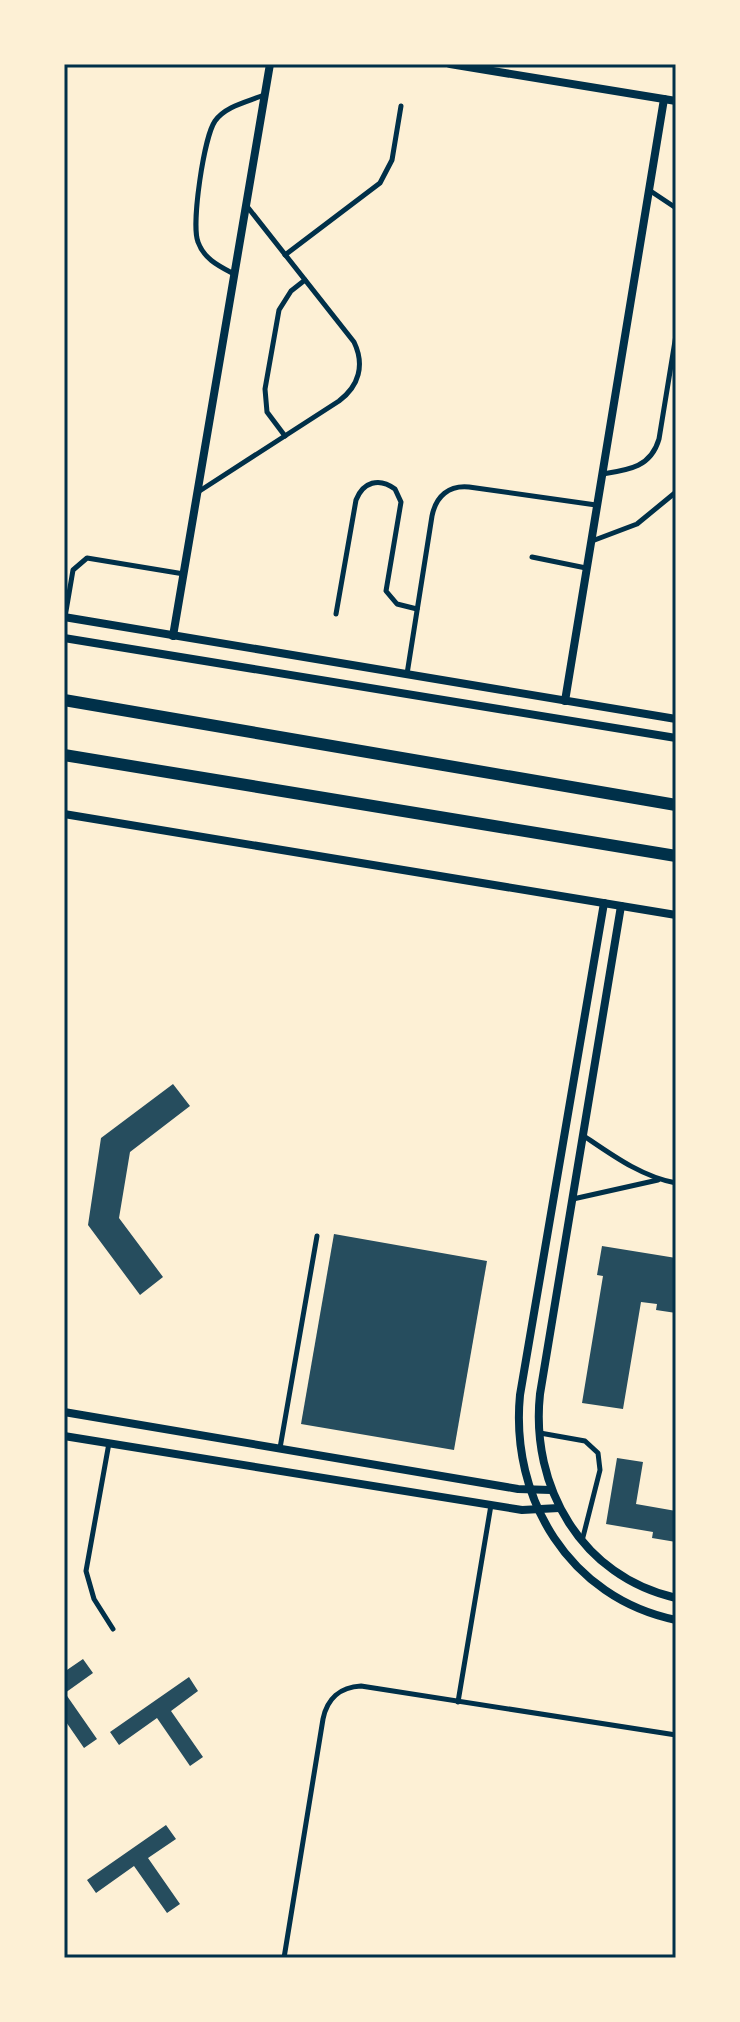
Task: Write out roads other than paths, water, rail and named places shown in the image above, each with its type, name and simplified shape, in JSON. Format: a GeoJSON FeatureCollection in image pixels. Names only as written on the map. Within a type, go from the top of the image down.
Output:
{"type":"FeatureCollection","features":[{"type":"Feature","properties":{"kind":"street"},"geometry":{"type":"LineString","coordinates":[[173,636],[270,64]]}},
{"type":"Feature","properties":{"kind":"street"},"geometry":{"type":"LineString","coordinates":[[450,64],[676,101]]}},
{"type":"Feature","properties":{"kind":"street"},"geometry":{"type":"LineString","coordinates":[[565,701],[664,99]]}},
{"type":"Feature","properties":{"kind":"street"},"geometry":{"type":"LineString","coordinates":[[64,617],[676,719]]}},
{"type":"Feature","properties":{"kind":"street"},"geometry":{"type":"LineString","coordinates":[[64,638],[676,738]]}},
{"type":"Feature","properties":{"kind":"street"},"geometry":{"type":"LineString","coordinates":[[64,700],[676,805]]}},
{"type":"Feature","properties":{"kind":"street"},"geometry":{"type":"LineString","coordinates":[[64,755],[676,856]]}},
{"type":"Feature","properties":{"kind":"street"},"geometry":{"type":"LineString","coordinates":[[64,814],[676,915]]}},
{"type":"Feature","properties":{"kind":"street"},"geometry":{"type":"LineString","coordinates":[[604,903],[520,1395],[519,1443],[529,1490],[538,1512],[560,1548],[590,1579],[627,1603],[676,1620]]}},
{"type":"Feature","properties":{"kind":"street"},"geometry":{"type":"LineString","coordinates":[[621,906],[540,1394],[538,1433],[551,1490],[582,1542],[629,1580],[676,1598]]}},
{"type":"Feature","properties":{"kind":"street"},"geometry":{"type":"LineString","coordinates":[[64,1412],[529,1490],[551,1490]]}},
{"type":"Feature","properties":{"kind":"street"},"geometry":{"type":"LineString","coordinates":[[64,1436],[538,1512],[559,1508]]}},
{"type":"Feature","properties":{"kind":"lane"},"geometry":{"type":"LineString","coordinates":[[234,274],[206,256],[196,236],[207,143],[211,128],[221,114],[265,95]]}},
{"type":"Feature","properties":{"kind":"lane"},"geometry":{"type":"LineString","coordinates":[[285,255],[380,183],[392,160],[401,106]]}},
{"type":"Feature","properties":{"kind":"lane"},"geometry":{"type":"LineString","coordinates":[[649,190],[676,208]]}},
{"type":"Feature","properties":{"kind":"lane"},"geometry":{"type":"LineString","coordinates":[[197,493],[347,395],[360,370],[354,342],[246,205]]}},
{"type":"Feature","properties":{"kind":"lane"},"geometry":{"type":"LineString","coordinates":[[285,436],[271,419],[264,397],[279,310],[291,291],[305,280]]}},
{"type":"Feature","properties":{"kind":"lane"},"geometry":{"type":"LineString","coordinates":[[602,474],[636,468],[649,459],[657,446],[676,335]]}},
{"type":"Feature","properties":{"kind":"lane"},"geometry":{"type":"LineString","coordinates":[[336,614],[356,500],[366,485],[377,482],[395,489],[401,502],[386,591],[397,604],[417,609]]}},
{"type":"Feature","properties":{"kind":"lane"},"geometry":{"type":"LineString","coordinates":[[407,675],[434,508],[447,491],[469,487],[597,505]]}},
{"type":"Feature","properties":{"kind":"lane"},"geometry":{"type":"LineString","coordinates":[[591,541],[627,530],[676,492]]}},
{"type":"Feature","properties":{"kind":"lane"},"geometry":{"type":"LineString","coordinates":[[532,557],[587,568]]}},
{"type":"Feature","properties":{"kind":"lane"},"geometry":{"type":"LineString","coordinates":[[64,617],[73,570],[87,558],[184,574]]}},
{"type":"Feature","properties":{"kind":"lane"},"geometry":{"type":"LineString","coordinates":[[583,1136],[659,1180],[676,1183]]}},
{"type":"Feature","properties":{"kind":"lane"},"geometry":{"type":"LineString","coordinates":[[573,1199],[659,1180]]}},
{"type":"Feature","properties":{"kind":"lane"},"geometry":{"type":"LineString","coordinates":[[280,1448],[317,1236]]}},
{"type":"Feature","properties":{"kind":"lane"},"geometry":{"type":"LineString","coordinates":[[538,1433],[585,1441],[598,1453],[600,1470],[582,1542]]}},
{"type":"Feature","properties":{"kind":"lane"},"geometry":{"type":"LineString","coordinates":[[109,1443],[86,1571],[94,1599],[113,1629]]}},
{"type":"Feature","properties":{"kind":"lane"},"geometry":{"type":"LineString","coordinates":[[458,1702],[491,1505]]}},
{"type":"Feature","properties":{"kind":"lane"},"geometry":{"type":"LineString","coordinates":[[284,1958],[327,1704],[345,1689],[361,1686],[676,1735]]}}]}
